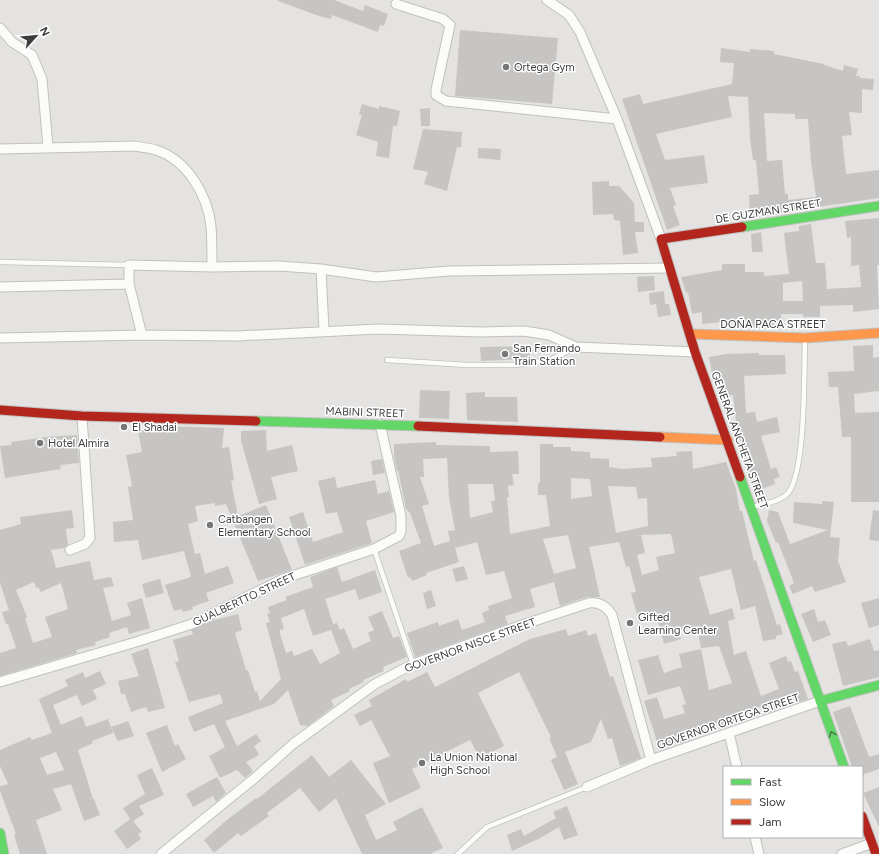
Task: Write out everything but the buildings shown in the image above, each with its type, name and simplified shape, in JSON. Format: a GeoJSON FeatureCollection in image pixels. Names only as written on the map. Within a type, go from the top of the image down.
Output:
{"type":"FeatureCollection","features":[{"type":"Feature","properties":{"kind":"main road","name":"DE GUZMAN STREET"},"geometry":{"type":"LineString","coordinates":[[661,239],[879,206]]}},
{"type":"Feature","properties":{"kind":"main road","name":"GENERAL ANCHETA STREET"},"geometry":{"type":"LineString","coordinates":[[661,239],[691,334],[695,352],[728,440],[844,766]]}},
{"type":"Feature","properties":{"kind":"main road","name":"DOÑA PACA STREET"},"geometry":{"type":"LineString","coordinates":[[691,334],[805,338],[879,333]]}},
{"type":"Feature","properties":{"kind":"main road","name":"MABINI STREET"},"geometry":{"type":"LineString","coordinates":[[0,410],[82,416],[380,424],[728,440]]}},
{"type":"Feature","properties":{"kind":"main road","name":"GOVERNOR ORTEGA STREET"},"geometry":{"type":"LineString","coordinates":[[820,701],[879,685]]}},
{"type":"Feature","properties":{"kind":"main road"},"geometry":{"type":"LineString","coordinates":[[863,819],[876,854]]}},
{"type":"Feature","properties":{"kind":"main road"},"geometry":{"type":"LineString","coordinates":[[0,833],[4,854]]}},
{"type":"Feature","properties":{"kind":"street","name":"GENERAL ANCHETA STREET"},"geometry":{"type":"LineString","coordinates":[[547,0],[569,15],[580,32],[617,119],[661,239]]}},
{"type":"Feature","properties":{"kind":"street"},"geometry":{"type":"LineString","coordinates":[[396,4],[443,18],[450,25],[436,90],[436,95],[440,98],[446,101],[617,119]]}},
{"type":"Feature","properties":{"kind":"street"},"geometry":{"type":"LineString","coordinates":[[0,28],[12,42],[32,55],[39,73],[45,104],[48,147]]}},
{"type":"Feature","properties":{"kind":"street"},"geometry":{"type":"LineString","coordinates":[[0,149],[134,146],[156,150],[177,161],[190,176],[206,201],[211,226],[212,267]]}},
{"type":"Feature","properties":{"kind":"street"},"geometry":{"type":"LineString","coordinates":[[142,335],[129,284],[129,265],[212,267],[279,266],[321,269],[376,277],[449,271],[669,268]]}},
{"type":"Feature","properties":{"kind":"street"},"geometry":{"type":"LineString","coordinates":[[321,269],[324,330]]}},
{"type":"Feature","properties":{"kind":"street"},"geometry":{"type":"LineString","coordinates":[[0,287],[129,284]]}},
{"type":"Feature","properties":{"kind":"street"},"geometry":{"type":"LineString","coordinates":[[0,338],[142,335],[237,336],[324,330],[378,329],[524,331],[549,335],[576,347],[695,352]]}},
{"type":"Feature","properties":{"kind":"street"},"geometry":{"type":"LineString","coordinates":[[70,550],[85,544],[90,538],[82,416]]}},
{"type":"Feature","properties":{"kind":"street","name":"GUALBERTTO STREET"},"geometry":{"type":"LineString","coordinates":[[0,682],[192,624],[283,579],[374,549],[399,536],[402,524],[380,424]]}},
{"type":"Feature","properties":{"kind":"street","name":"GOVERNOR NISCE STREET"},"geometry":{"type":"LineString","coordinates":[[161,854],[256,777],[293,744],[340,708],[375,684],[413,664],[589,603],[597,602],[608,608],[614,621],[651,760]]}},
{"type":"Feature","properties":{"kind":"street","name":"GOVERNOR ORTEGA STREET"},"geometry":{"type":"LineString","coordinates":[[587,787],[651,760],[820,701]]}},
{"type":"Feature","properties":{"kind":"street"},"geometry":{"type":"LineString","coordinates":[[729,733],[737,766]]}},
{"type":"Feature","properties":{"kind":"street"},"geometry":{"type":"LineString","coordinates":[[755,838],[760,854]]}},
{"type":"Feature","properties":{"kind":"street"},"geometry":{"type":"LineString","coordinates":[[842,854],[872,843]]}},
{"type":"Feature","properties":{"kind":"lane"},"geometry":{"type":"LineString","coordinates":[[0,262],[129,265]]}},
{"type":"Feature","properties":{"kind":"lane"},"geometry":{"type":"LineString","coordinates":[[751,507],[782,497],[789,492],[794,482],[800,445],[805,338]]}},
{"type":"Feature","properties":{"kind":"lane"},"geometry":{"type":"LineString","coordinates":[[387,360],[467,365],[515,365],[550,360],[576,347]]}},
{"type":"Feature","properties":{"kind":"lane"},"geometry":{"type":"LineString","coordinates":[[374,549],[413,664]]}},
{"type":"Feature","properties":{"kind":"lane"},"geometry":{"type":"LineString","coordinates":[[458,854],[487,827],[587,787]]}},
{"type":"Feature","properties":{"kind":"traffic: fast"},"geometry":{"type":"LineString","coordinates":[[742,227],[879,206]]}},
{"type":"Feature","properties":{"kind":"traffic: fast"},"geometry":{"type":"LineString","coordinates":[[256,421],[418,426]]}},
{"type":"Feature","properties":{"kind":"traffic: fast"},"geometry":{"type":"LineString","coordinates":[[740,477],[844,766]]}},
{"type":"Feature","properties":{"kind":"traffic: fast"},"geometry":{"type":"LineString","coordinates":[[820,701],[879,685]]}},
{"type":"Feature","properties":{"kind":"traffic: fast"},"geometry":{"type":"LineString","coordinates":[[0,833],[4,854]]}},
{"type":"Feature","properties":{"kind":"traffic: slow"},"geometry":{"type":"LineString","coordinates":[[691,334],[805,338],[879,333]]}},
{"type":"Feature","properties":{"kind":"traffic: slow"},"geometry":{"type":"LineString","coordinates":[[660,437],[728,440]]}},
{"type":"Feature","properties":{"kind":"traffic: jam"},"geometry":{"type":"LineString","coordinates":[[740,477],[695,352],[661,239],[742,227]]}},
{"type":"Feature","properties":{"kind":"traffic: jam"},"geometry":{"type":"LineString","coordinates":[[0,410],[82,416],[256,421]]}},
{"type":"Feature","properties":{"kind":"traffic: jam"},"geometry":{"type":"LineString","coordinates":[[418,426],[660,437]]}},
{"type":"Feature","properties":{"kind":"traffic: jam"},"geometry":{"type":"LineString","coordinates":[[863,819],[876,854]]}},
{"type":"Feature","properties":{"kind":"place","name":"Ortega Gym"},"geometry":{"type":"Point","coordinates":[506,67]}},
{"type":"Feature","properties":{"kind":"place","name":"San Fernando Train Station"},"geometry":{"type":"Point","coordinates":[505,354]}},
{"type":"Feature","properties":{"kind":"place","name":"El Shadai"},"geometry":{"type":"Point","coordinates":[124,427]}},
{"type":"Feature","properties":{"kind":"place","name":"Hotel Almira"},"geometry":{"type":"Point","coordinates":[40,443]}},
{"type":"Feature","properties":{"kind":"place","name":"Catbangen Elementary School"},"geometry":{"type":"Point","coordinates":[210,525]}},
{"type":"Feature","properties":{"kind":"place","name":"Gifted Learning Center"},"geometry":{"type":"Point","coordinates":[630,623]}},
{"type":"Feature","properties":{"kind":"place","name":"La Union National High School"},"geometry":{"type":"Point","coordinates":[422,763]}}]}
